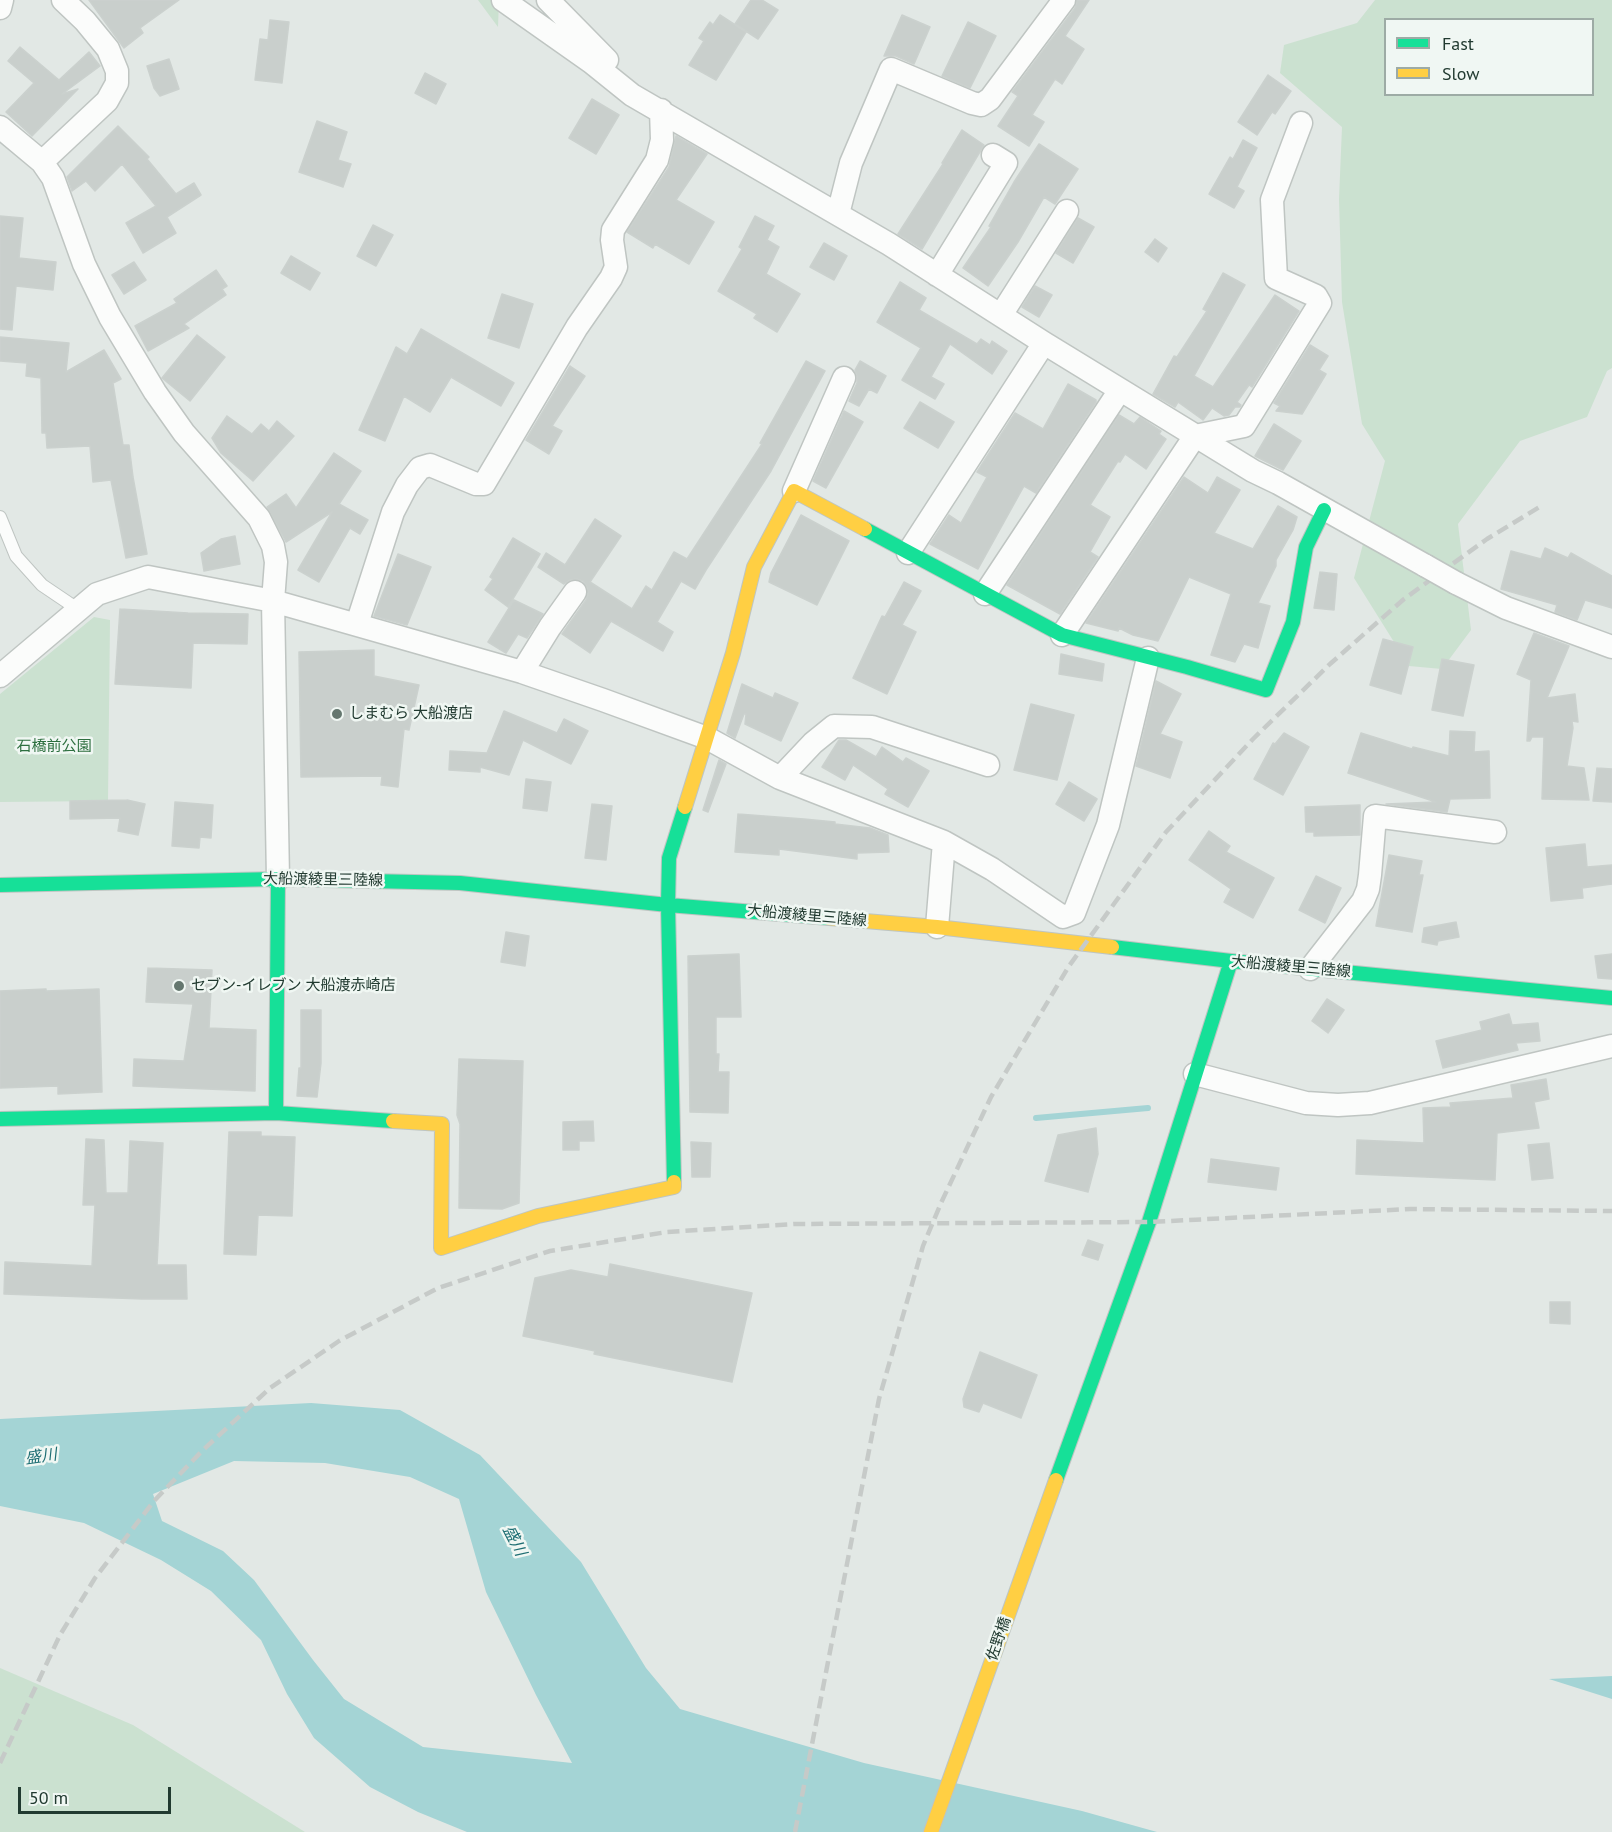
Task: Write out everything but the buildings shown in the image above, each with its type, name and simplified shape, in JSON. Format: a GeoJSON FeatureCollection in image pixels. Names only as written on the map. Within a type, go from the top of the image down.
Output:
{"type":"FeatureCollection","features":[{"type":"Feature","properties":{"kind":"street"},"geometry":{"type":"LineString","coordinates":[[0,8],[2,0]]}},
{"type":"Feature","properties":{"kind":"street"},"geometry":{"type":"LineString","coordinates":[[42,162],[107,101],[117,82],[117,70],[108,49],[85,21],[63,0]]}},
{"type":"Feature","properties":{"kind":"street"},"geometry":{"type":"LineString","coordinates":[[503,0],[591,62],[633,95],[838,214],[1253,471],[1456,583],[1506,608],[1608,640]]}},
{"type":"Feature","properties":{"kind":"street"},"geometry":{"type":"LineString","coordinates":[[548,0],[608,61],[633,95]]}},
{"type":"Feature","properties":{"kind":"street"},"geometry":{"type":"LineString","coordinates":[[838,214],[851,163],[891,69],[981,105],[990,99],[1064,0]]}},
{"type":"Feature","properties":{"kind":"street"},"geometry":{"type":"LineString","coordinates":[[357,624],[393,512],[407,485],[420,468],[430,465],[476,484],[484,484],[577,327],[611,278],[616,267],[612,240],[613,230],[657,160],[662,140],[661,110]]}},
{"type":"Feature","properties":{"kind":"street"},"geometry":{"type":"LineString","coordinates":[[1062,635],[1195,436],[1244,426],[1320,303],[1316,296],[1276,278],[1272,200],[1301,123]]}},
{"type":"Feature","properties":{"kind":"street"},"geometry":{"type":"LineString","coordinates":[[0,127],[42,162],[53,178],[84,264],[110,316],[155,392],[184,433],[259,518],[273,546],[276,561],[273,601],[278,879],[276,1113]]}},
{"type":"Feature","properties":{"kind":"street"},"geometry":{"type":"LineString","coordinates":[[937,275],[1006,163],[993,155]]}},
{"type":"Feature","properties":{"kind":"street"},"geometry":{"type":"LineString","coordinates":[[1001,315],[1067,211]]}},
{"type":"Feature","properties":{"kind":"street"},"geometry":{"type":"LineString","coordinates":[[908,553],[1044,343]]}},
{"type":"Feature","properties":{"kind":"street"},"geometry":{"type":"LineString","coordinates":[[0,1119],[276,1113],[442,1124],[441,1248],[538,1216],[675,1187],[668,905],[669,858],[733,653],[754,567],[794,491],[844,378]]}},
{"type":"Feature","properties":{"kind":"street"},"geometry":{"type":"LineString","coordinates":[[985,594],[1120,390]]}},
{"type":"Feature","properties":{"kind":"street"},"geometry":{"type":"LineString","coordinates":[[794,491],[1062,635],[1266,690],[1293,622],[1306,547],[1324,510]]}},
{"type":"Feature","properties":{"kind":"street"},"geometry":{"type":"LineString","coordinates":[[0,676],[97,594],[148,577],[273,601],[522,672],[707,738],[780,778],[944,842],[992,869],[1063,917],[1074,913],[1108,825],[1148,658]]}},
{"type":"Feature","properties":{"kind":"street"},"geometry":{"type":"LineString","coordinates":[[522,672],[575,592]]}},
{"type":"Feature","properties":{"kind":"street"},"geometry":{"type":"LineString","coordinates":[[780,778],[813,743],[834,726],[872,727],[988,765]]}},
{"type":"Feature","properties":{"kind":"street"},"geometry":{"type":"LineString","coordinates":[[1310,969],[1363,901],[1368,889],[1375,816],[1496,832]]}},
{"type":"Feature","properties":{"kind":"street"},"geometry":{"type":"LineString","coordinates":[[937,927],[944,842]]}},
{"type":"Feature","properties":{"kind":"street","name":"大船渡綾里三陸線"},"geometry":{"type":"LineString","coordinates":[[0,885],[278,879],[460,883],[668,905],[937,927],[1231,961],[1612,998]]}},
{"type":"Feature","properties":{"kind":"street","name":"佐野橋"},"geometry":{"type":"LineString","coordinates":[[932,1832],[1149,1222],[1231,961]]}},
{"type":"Feature","properties":{"kind":"street"},"geometry":{"type":"LineString","coordinates":[[1195,1074],[1306,1103],[1370,1103],[1612,1046]]}},
{"type":"Feature","properties":{"kind":"lane"},"geometry":{"type":"LineString","coordinates":[[0,517],[16,556],[42,585],[80,610]]}},
{"type":"Feature","properties":{"kind":"green space"},"geometry":{"type":"Polygon","coordinates":[[[478,0],[499,0],[498,27],[478,0]]]}},
{"type":"Feature","properties":{"kind":"green space"},"geometry":{"type":"Polygon","coordinates":[[[1375,0],[1612,0],[1612,368],[1607,371],[1587,417],[1520,441],[1458,524],[1471,630],[1442,669],[1409,666],[1354,578],[1385,461],[1362,424],[1342,302],[1339,199],[1342,127],[1280,73],[1284,45],[1357,23],[1375,0]]]}},
{"type":"Feature","properties":{"kind":"green space","name":"石橋前公園"},"geometry":{"type":"Polygon","coordinates":[[[94,617],[110,620],[108,801],[0,802],[0,694],[94,617]]]}},
{"type":"Feature","properties":{"kind":"green space"},"geometry":{"type":"Polygon","coordinates":[[[0,1668],[133,1725],[305,1832],[0,1832],[0,1668]]]}},
{"type":"Feature","properties":{"kind":"water","name":"盛川"},"geometry":{"type":"Polygon","coordinates":[[[311,1403],[400,1410],[480,1455],[581,1562],[646,1668],[680,1709],[864,1763],[1082,1811],[1157,1832],[467,1832],[418,1812],[370,1787],[314,1738],[287,1694],[261,1640],[211,1591],[161,1560],[84,1523],[0,1506],[0,1419],[311,1403]],[[234,1461],[153,1494],[162,1521],[223,1551],[254,1580],[344,1699],[423,1747],[572,1763],[486,1592],[459,1499],[410,1477],[325,1463],[234,1461]]]}},
{"type":"Feature","properties":{"kind":"water"},"geometry":{"type":"Polygon","coordinates":[[[1612,1676],[1612,1699],[1549,1679],[1612,1676]]]}},
{"type":"Feature","properties":{"kind":"waterway"},"geometry":{"type":"LineString","coordinates":[[1036,1118],[1148,1108]]}},
{"type":"Feature","properties":{"kind":"railway"},"geometry":{"type":"LineString","coordinates":[[795,1832],[879,1399],[923,1246],[991,1097],[1069,966],[1166,832],[1253,739],[1330,664],[1404,599],[1487,539],[1541,506]]}},
{"type":"Feature","properties":{"kind":"railway"},"geometry":{"type":"LineString","coordinates":[[0,1763],[60,1635],[95,1578],[154,1501],[202,1451],[270,1388],[339,1341],[438,1288],[550,1251],[667,1232],[795,1224],[1149,1222],[1410,1209],[1612,1211]]}},
{"type":"Feature","properties":{"kind":"traffic: fast"},"geometry":{"type":"LineString","coordinates":[[865,529],[1062,635],[1266,690],[1293,622],[1306,547],[1324,510]]}},
{"type":"Feature","properties":{"kind":"traffic: fast"},"geometry":{"type":"LineString","coordinates":[[674,1182],[669,858],[685,807]]}},
{"type":"Feature","properties":{"kind":"traffic: fast"},"geometry":{"type":"LineString","coordinates":[[276,1113],[278,879]]}},
{"type":"Feature","properties":{"kind":"traffic: fast"},"geometry":{"type":"LineString","coordinates":[[0,885],[278,879],[460,883],[668,905],[829,918]]}},
{"type":"Feature","properties":{"kind":"traffic: fast"},"geometry":{"type":"LineString","coordinates":[[1112,947],[1231,961],[1612,998]]}},
{"type":"Feature","properties":{"kind":"traffic: fast"},"geometry":{"type":"LineString","coordinates":[[1056,1480],[1149,1222],[1231,961]]}},
{"type":"Feature","properties":{"kind":"traffic: fast"},"geometry":{"type":"LineString","coordinates":[[0,1119],[276,1113],[393,1121]]}},
{"type":"Feature","properties":{"kind":"traffic: slow"},"geometry":{"type":"LineString","coordinates":[[685,807],[733,653],[754,567],[794,491],[865,529]]}},
{"type":"Feature","properties":{"kind":"traffic: slow"},"geometry":{"type":"LineString","coordinates":[[829,918],[937,927],[1112,947]]}},
{"type":"Feature","properties":{"kind":"traffic: slow"},"geometry":{"type":"LineString","coordinates":[[393,1121],[442,1124],[441,1248],[538,1216],[674,1187],[674,1182]]}},
{"type":"Feature","properties":{"kind":"traffic: slow"},"geometry":{"type":"LineString","coordinates":[[931,1832],[1056,1480]]}},
{"type":"Feature","properties":{"kind":"place","name":"しまむら 大船渡店"},"geometry":{"type":"Point","coordinates":[337,714]}},
{"type":"Feature","properties":{"kind":"place","name":"セブン-イレブン 大船渡赤崎店"},"geometry":{"type":"Point","coordinates":[179,986]}}]}
